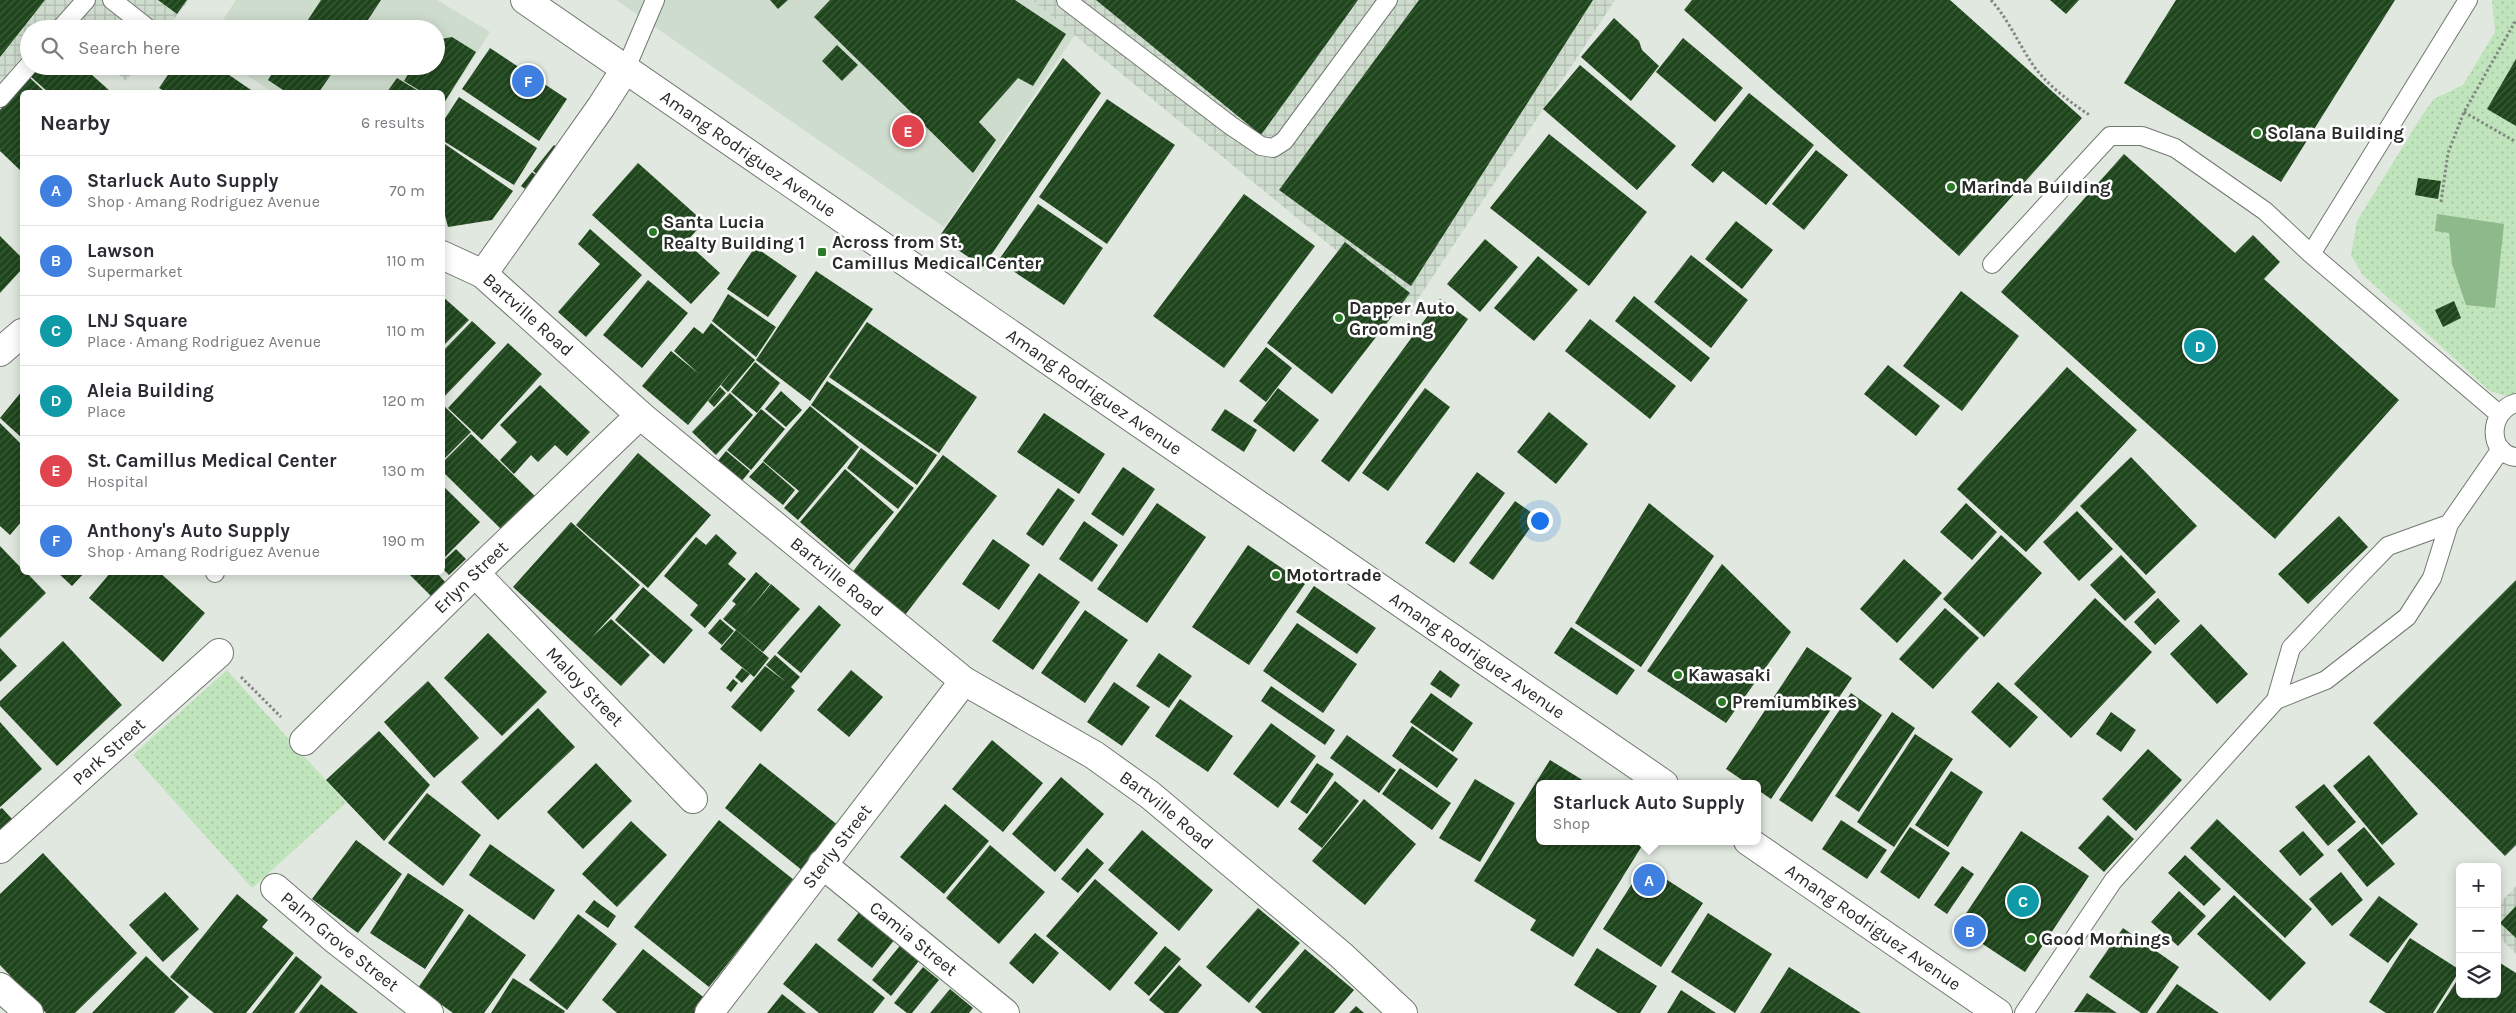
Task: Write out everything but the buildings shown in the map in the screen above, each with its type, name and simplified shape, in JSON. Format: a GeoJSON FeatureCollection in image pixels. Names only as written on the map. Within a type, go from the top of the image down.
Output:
{"type":"FeatureCollection","features":[{"type":"Feature","properties":{"kind":"street","name":"Amang Rodriguez Avenue"},"geometry":{"type":"LineString","coordinates":[[525,0],[1658,780]]}},
{"type":"Feature","properties":{"kind":"street","name":"Bartville Road"},"geometry":{"type":"LineString","coordinates":[[626,68],[483,274],[640,415],[964,681],[1094,755],[1150,795],[1341,955],[1403,1013]]}},
{"type":"Feature","properties":{"kind":"street"},"geometry":{"type":"LineString","coordinates":[[445,255],[483,274]]}},
{"type":"Feature","properties":{"kind":"street"},"geometry":{"type":"LineString","coordinates":[[0,352],[20,335]]}},
{"type":"Feature","properties":{"kind":"street","name":"Erlyn Street"},"geometry":{"type":"LineString","coordinates":[[304,741],[640,415]]}},
{"type":"Feature","properties":{"kind":"street","name":"Maloy Street"},"geometry":{"type":"LineString","coordinates":[[475,573],[693,799]]}},
{"type":"Feature","properties":{"kind":"street","name":"Park Street"},"geometry":{"type":"LineString","coordinates":[[0,849],[218,653]]}},
{"type":"Feature","properties":{"kind":"street","name":"Sterly Street"},"geometry":{"type":"LineString","coordinates":[[709,1013],[964,681]]}},
{"type":"Feature","properties":{"kind":"street","name":"Amang Rodriguez Avenue"},"geometry":{"type":"LineString","coordinates":[[1754,845],[1998,1013]]}},
{"type":"Feature","properties":{"kind":"street","name":"Camia Street"},"geometry":{"type":"LineString","coordinates":[[822,864],[1005,1013]]}},
{"type":"Feature","properties":{"kind":"street","name":"Palm Grove Street"},"geometry":{"type":"LineString","coordinates":[[275,888],[337,941],[429,1013]]}},
{"type":"Feature","properties":{"kind":"street"},"geometry":{"type":"LineString","coordinates":[[0,987],[28,1013]]}},
{"type":"Feature","properties":{"kind":"lane"},"geometry":{"type":"LineString","coordinates":[[68,20],[86,0]]}},
{"type":"Feature","properties":{"kind":"lane"},"geometry":{"type":"LineString","coordinates":[[112,0],[138,20]]}},
{"type":"Feature","properties":{"kind":"lane"},"geometry":{"type":"LineString","coordinates":[[626,68],[655,0]]}},
{"type":"Feature","properties":{"kind":"lane"},"geometry":{"type":"LineString","coordinates":[[1066,0],[1230,125],[1261,146],[1274,148],[1284,141],[1388,0]]}},
{"type":"Feature","properties":{"kind":"lane"},"geometry":{"type":"LineString","coordinates":[[2311,254],[2468,0]]}},
{"type":"Feature","properties":{"kind":"lane"},"geometry":{"type":"LineString","coordinates":[[0,98],[20,75]]}},
{"type":"Feature","properties":{"kind":"lane"},"geometry":{"type":"LineString","coordinates":[[1992,264],[2110,136],[2142,136],[2175,148],[2265,211],[2311,254],[2499,414]]}},
{"type":"Feature","properties":{"kind":"lane"},"geometry":{"type":"LineString","coordinates":[[2516,403],[2499,414],[2494,425],[2495,438],[2501,449],[2516,457]]}},
{"type":"Feature","properties":{"kind":"lane"},"geometry":{"type":"LineString","coordinates":[[2276,700],[2326,680],[2408,617],[2432,578],[2449,524],[2501,449]]}},
{"type":"Feature","properties":{"kind":"lane"},"geometry":{"type":"LineString","coordinates":[[2024,1013],[2113,881],[2276,700],[2291,648],[2388,546],[2449,524]]}},
{"type":"Feature","properties":{"kind":"path"},"geometry":{"type":"LineString","coordinates":[[1991,0],[2005,16],[2034,66],[2070,102],[2097,120],[2110,136]]}},
{"type":"Feature","properties":{"kind":"path"},"geometry":{"type":"LineString","coordinates":[[2441,202],[2448,153],[2464,112],[2516,20]]}},
{"type":"Feature","properties":{"kind":"path"},"geometry":{"type":"LineString","coordinates":[[2464,112],[2516,142]]}},
{"type":"Feature","properties":{"kind":"path"},"geometry":{"type":"LineString","coordinates":[[218,653],[304,741]]}},
{"type":"Feature","properties":{"kind":"shaded area"},"geometry":{"type":"Polygon","coordinates":[[[0,0],[189,0],[173,20],[20,20],[20,75],[22,75],[0,106],[0,0]]]}},
{"type":"Feature","properties":{"kind":"shaded area"},"geometry":{"type":"Polygon","coordinates":[[[236,0],[437,0],[490,32],[445,103],[445,90],[270,90],[246,75],[445,75],[445,20],[223,20],[236,0]]]}},
{"type":"Feature","properties":{"kind":"shaded area"},"geometry":{"type":"Polygon","coordinates":[[[616,0],[1032,0],[1075,35],[944,227],[616,0]]]}},
{"type":"Feature","properties":{"kind":"shaded area"},"geometry":{"type":"Polygon","coordinates":[[[1032,0],[1615,0],[1410,311],[1032,0]]]}},
{"type":"Feature","properties":{"kind":"shaded area"},"geometry":{"type":"Polygon","coordinates":[[[2492,0],[2516,0],[2516,396],[2490,391],[2362,274],[2351,255],[2357,221],[2423,114],[2434,99],[2463,85],[2495,32],[2492,0]]]}},
{"type":"Feature","properties":{"kind":"shaded area"},"geometry":{"type":"Polygon","coordinates":[[[119,75],[130,75],[126,81],[119,75]]]}},
{"type":"Feature","properties":{"kind":"shaded area"},"geometry":{"type":"Polygon","coordinates":[[[2437,214],[2504,224],[2495,308],[2466,305],[2452,264],[2449,233],[2435,231],[2437,214]]]}},
{"type":"Feature","properties":{"kind":"shaded area"},"geometry":{"type":"Polygon","coordinates":[[[227,670],[346,803],[252,888],[133,755],[227,670]]]}},
{"type":"Feature","properties":{"kind":"shaded area"},"geometry":{"type":"Polygon","coordinates":[[[2516,886],[2516,954],[2501,939],[2501,902],[2516,886]]]}},
{"type":"Feature","properties":{"kind":"place","name":"Anthony's Auto Supply"},"geometry":{"type":"Point","coordinates":[528,81]}},
{"type":"Feature","properties":{"kind":"place","name":"St. Camillus Medical Center"},"geometry":{"type":"Point","coordinates":[908,131]}},
{"type":"Feature","properties":{"kind":"place","name":"Solana Building"},"geometry":{"type":"Point","coordinates":[2257,133]}},
{"type":"Feature","properties":{"kind":"place","name":"Marinda Building"},"geometry":{"type":"Point","coordinates":[1951,187]}},
{"type":"Feature","properties":{"kind":"place","name":"Santa Lucia Realty Building 1"},"geometry":{"type":"Point","coordinates":[653,232]}},
{"type":"Feature","properties":{"kind":"place","name":"Across from St. Camillus Medical Center"},"geometry":{"type":"Point","coordinates":[822,252]}},
{"type":"Feature","properties":{"kind":"place","name":"Dapper Auto Grooming"},"geometry":{"type":"Point","coordinates":[1339,318]}},
{"type":"Feature","properties":{"kind":"place","name":"Aleia Building"},"geometry":{"type":"Point","coordinates":[2200,346]}},
{"type":"Feature","properties":{"kind":"place","name":"Motortrade"},"geometry":{"type":"Point","coordinates":[1276,575]}},
{"type":"Feature","properties":{"kind":"place","name":"Kawasaki"},"geometry":{"type":"Point","coordinates":[1678,675]}},
{"type":"Feature","properties":{"kind":"place","name":"Premiumbikes"},"geometry":{"type":"Point","coordinates":[1722,702]}},
{"type":"Feature","properties":{"kind":"place","name":"Starluck Auto Supply"},"geometry":{"type":"Point","coordinates":[1649,880]}},
{"type":"Feature","properties":{"kind":"place","name":"LNJ Square"},"geometry":{"type":"Point","coordinates":[2023,901]}},
{"type":"Feature","properties":{"kind":"place","name":"Lawson"},"geometry":{"type":"Point","coordinates":[1970,931]}},
{"type":"Feature","properties":{"kind":"place","name":"Good Mornings"},"geometry":{"type":"Point","coordinates":[2031,939]}}]}
